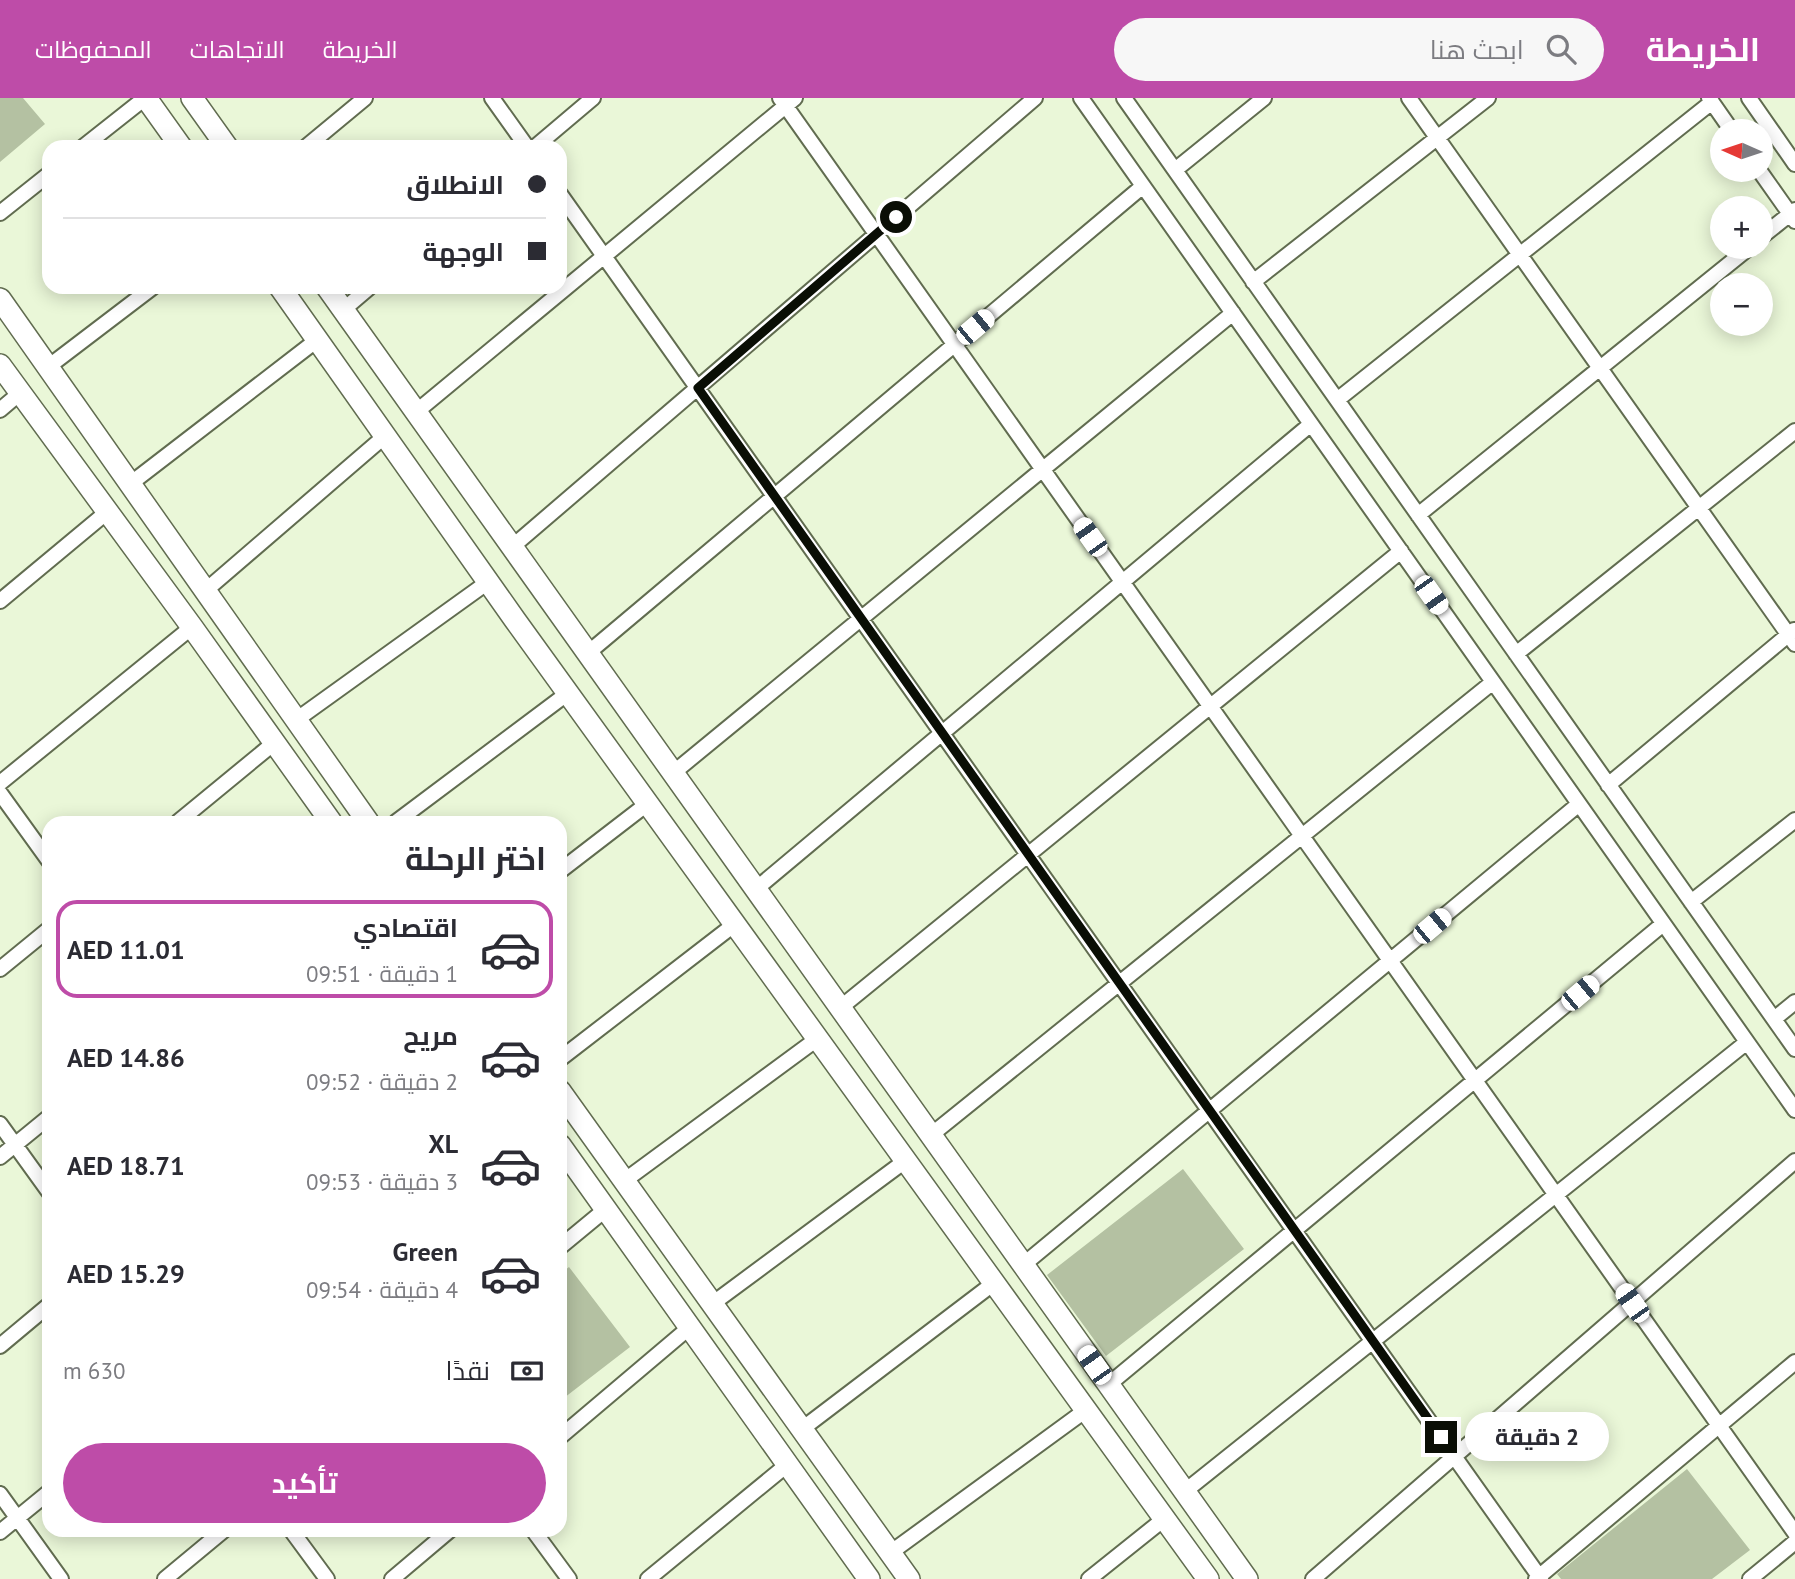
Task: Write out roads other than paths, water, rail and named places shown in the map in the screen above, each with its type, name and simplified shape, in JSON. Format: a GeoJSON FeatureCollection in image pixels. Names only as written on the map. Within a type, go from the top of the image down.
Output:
{"type":"FeatureCollection","features":[{"type":"Feature","properties":{"kind":"street"},"geometry":{"type":"LineString","coordinates":[[92,140],[146,98],[176,140]]}},
{"type":"Feature","properties":{"kind":"street"},"geometry":{"type":"LineString","coordinates":[[192,98],[222,140]]}},
{"type":"Feature","properties":{"kind":"street"},"geometry":{"type":"LineString","coordinates":[[314,140],[365,98]]}},
{"type":"Feature","properties":{"kind":"street"},"geometry":{"type":"LineString","coordinates":[[492,98],[522,140]]}},
{"type":"Feature","properties":{"kind":"street"},"geometry":{"type":"LineString","coordinates":[[543,140],[593,98]]}},
{"type":"Feature","properties":{"kind":"street"},"geometry":{"type":"LineString","coordinates":[[512,547],[1035,98]]}},
{"type":"Feature","properties":{"kind":"street"},"geometry":{"type":"LineString","coordinates":[[1081,98],[1795,1111]]}},
{"type":"Feature","properties":{"kind":"street"},"geometry":{"type":"LineString","coordinates":[[1124,98],[1795,1049]]}},
{"type":"Feature","properties":{"kind":"street"},"geometry":{"type":"LineString","coordinates":[[1175,170],[1265,98]]}},
{"type":"Feature","properties":{"kind":"street"},"geometry":{"type":"LineString","coordinates":[[1409,98],[1699,508],[1793,636],[1608,785]]}},
{"type":"Feature","properties":{"kind":"street"},"geometry":{"type":"LineString","coordinates":[[1253,282],[1488,98]]}},
{"type":"Feature","properties":{"kind":"street"},"geometry":{"type":"LineString","coordinates":[[1749,98],[1795,163]]}},
{"type":"Feature","properties":{"kind":"street"},"geometry":{"type":"LineString","coordinates":[[1337,400],[1710,100],[1723,119]]}},
{"type":"Feature","properties":{"kind":"street"},"geometry":{"type":"LineString","coordinates":[[567,287],[787,101],[954,345],[1795,1533]]}},
{"type":"Feature","properties":{"kind":"street"},"geometry":{"type":"LineString","coordinates":[[0,213],[42,180]]}},
{"type":"Feature","properties":{"kind":"street"},"geometry":{"type":"LineString","coordinates":[[1768,182],[1793,215],[1773,229]]}},
{"type":"Feature","properties":{"kind":"street"},"geometry":{"type":"LineString","coordinates":[[588,653],[1143,186]]}},
{"type":"Feature","properties":{"kind":"street"},"geometry":{"type":"LineString","coordinates":[[567,204],[1539,1578],[1795,1362]]}},
{"type":"Feature","properties":{"kind":"street"},"geometry":{"type":"LineString","coordinates":[[1418,515],[1735,259]]}},
{"type":"Feature","properties":{"kind":"street"},"geometry":{"type":"LineString","coordinates":[[48,367],[144,294]]}},
{"type":"Feature","properties":{"kind":"street"},"geometry":{"type":"LineString","coordinates":[[285,294],[568,694],[1208,1579]]}},
{"type":"Feature","properties":{"kind":"street"},"geometry":{"type":"LineString","coordinates":[[332,294],[1247,1579]]}},
{"type":"Feature","properties":{"kind":"street"},"geometry":{"type":"LineString","coordinates":[[343,310],[362,294]]}},
{"type":"Feature","properties":{"kind":"street"},"geometry":{"type":"LineString","coordinates":[[416,412],[558,294]]}},
{"type":"Feature","properties":{"kind":"street"},"geometry":{"type":"LineString","coordinates":[[0,299],[364,816]]}},
{"type":"Feature","properties":{"kind":"street"},"geometry":{"type":"LineString","coordinates":[[673,773],[1233,313]]}},
{"type":"Feature","properties":{"kind":"street"},"geometry":{"type":"LineString","coordinates":[[130,484],[317,340]]}},
{"type":"Feature","properties":{"kind":"street"},"geometry":{"type":"LineString","coordinates":[[0,365],[327,816]]}},
{"type":"Feature","properties":{"kind":"street"},"geometry":{"type":"LineString","coordinates":[[0,410],[20,393]]}},
{"type":"Feature","properties":{"kind":"street"},"geometry":{"type":"LineString","coordinates":[[756,889],[1311,424]]}},
{"type":"Feature","properties":{"kind":"street"},"geometry":{"type":"LineString","coordinates":[[1516,654],[1795,431]]}},
{"type":"Feature","properties":{"kind":"street"},"geometry":{"type":"LineString","coordinates":[[205,591],[384,436]]}},
{"type":"Feature","properties":{"kind":"street"},"geometry":{"type":"LineString","coordinates":[[0,601],[107,512]]}},
{"type":"Feature","properties":{"kind":"street"},"geometry":{"type":"LineString","coordinates":[[840,1008],[1401,551]]}},
{"type":"Feature","properties":{"kind":"street"},"geometry":{"type":"LineString","coordinates":[[296,720],[488,582]]}},
{"type":"Feature","properties":{"kind":"street"},"geometry":{"type":"LineString","coordinates":[[0,783],[191,627]]}},
{"type":"Feature","properties":{"kind":"street"},"geometry":{"type":"LineString","coordinates":[[930,1135],[1493,682]]}},
{"type":"Feature","properties":{"kind":"street"},"geometry":{"type":"LineString","coordinates":[[404,816],[568,694]]}},
{"type":"Feature","properties":{"kind":"street"},"geometry":{"type":"LineString","coordinates":[[185,816],[274,743]]}},
{"type":"Feature","properties":{"kind":"street"},"geometry":{"type":"LineString","coordinates":[[0,793],[42,851]]}},
{"type":"Feature","properties":{"kind":"street"},"geometry":{"type":"LineString","coordinates":[[567,866],[648,804]]}},
{"type":"Feature","properties":{"kind":"street"},"geometry":{"type":"LineString","coordinates":[[1023,1265],[1579,804]]}},
{"type":"Feature","properties":{"kind":"street"},"geometry":{"type":"LineString","coordinates":[[1691,902],[1795,820]]}},
{"type":"Feature","properties":{"kind":"street"},"geometry":{"type":"LineString","coordinates":[[567,1054],[735,924]]}},
{"type":"Feature","properties":{"kind":"street"},"geometry":{"type":"LineString","coordinates":[[1108,1385],[1663,924]]}},
{"type":"Feature","properties":{"kind":"street"},"geometry":{"type":"LineString","coordinates":[[0,969],[42,935]]}},
{"type":"Feature","properties":{"kind":"street"},"geometry":{"type":"LineString","coordinates":[[1774,1019],[1795,1002]]}},
{"type":"Feature","properties":{"kind":"street"},"geometry":{"type":"LineString","coordinates":[[624,1181],[817,1039]]}},
{"type":"Feature","properties":{"kind":"street"},"geometry":{"type":"LineString","coordinates":[[1184,1492],[1747,1042]]}},
{"type":"Feature","properties":{"kind":"street"},"geometry":{"type":"LineString","coordinates":[[567,1101],[909,1579]]}},
{"type":"Feature","properties":{"kind":"street"},"geometry":{"type":"LineString","coordinates":[[0,1157],[42,1122]]}},
{"type":"Feature","properties":{"kind":"street"},"geometry":{"type":"LineString","coordinates":[[0,1124],[42,1182]]}},
{"type":"Feature","properties":{"kind":"street"},"geometry":{"type":"LineString","coordinates":[[567,1154],[869,1579]]}},
{"type":"Feature","properties":{"kind":"street"},"geometry":{"type":"LineString","coordinates":[[712,1304],[905,1161]]}},
{"type":"Feature","properties":{"kind":"street"},"geometry":{"type":"LineString","coordinates":[[1314,1579],[1795,1161]]}},
{"type":"Feature","properties":{"kind":"street"},"geometry":{"type":"LineString","coordinates":[[567,1241],[606,1209]]}},
{"type":"Feature","properties":{"kind":"street"},"geometry":{"type":"LineString","coordinates":[[802,1429],[994,1283]]}},
{"type":"Feature","properties":{"kind":"street"},"geometry":{"type":"LineString","coordinates":[[0,1346],[42,1311]]}},
{"type":"Feature","properties":{"kind":"street"},"geometry":{"type":"LineString","coordinates":[[567,1431],[690,1327]]}},
{"type":"Feature","properties":{"kind":"street"},"geometry":{"type":"LineString","coordinates":[[890,1553],[1086,1410]]}},
{"type":"Feature","properties":{"kind":"street"},"geometry":{"type":"LineString","coordinates":[[648,1579],[788,1464]]}},
{"type":"Feature","properties":{"kind":"street"},"geometry":{"type":"LineString","coordinates":[[0,1494],[61,1579]]}},
{"type":"Feature","properties":{"kind":"street"},"geometry":{"type":"LineString","coordinates":[[0,1532],[42,1498]]}},
{"type":"Feature","properties":{"kind":"street"},"geometry":{"type":"LineString","coordinates":[[1089,1579],[1164,1519]]}},
{"type":"Feature","properties":{"kind":"street"},"geometry":{"type":"LineString","coordinates":[[165,1579],[216,1537]]}},
{"type":"Feature","properties":{"kind":"street"},"geometry":{"type":"LineString","coordinates":[[296,1537],[327,1579]]}},
{"type":"Feature","properties":{"kind":"street"},"geometry":{"type":"LineString","coordinates":[[392,1579],[442,1537]]}},
{"type":"Feature","properties":{"kind":"street"},"geometry":{"type":"LineString","coordinates":[[538,1537],[569,1579]]}},
{"type":"Feature","properties":{"kind":"street"},"geometry":{"type":"LineString","coordinates":[[1750,1579],[1795,1542]]}}]}
